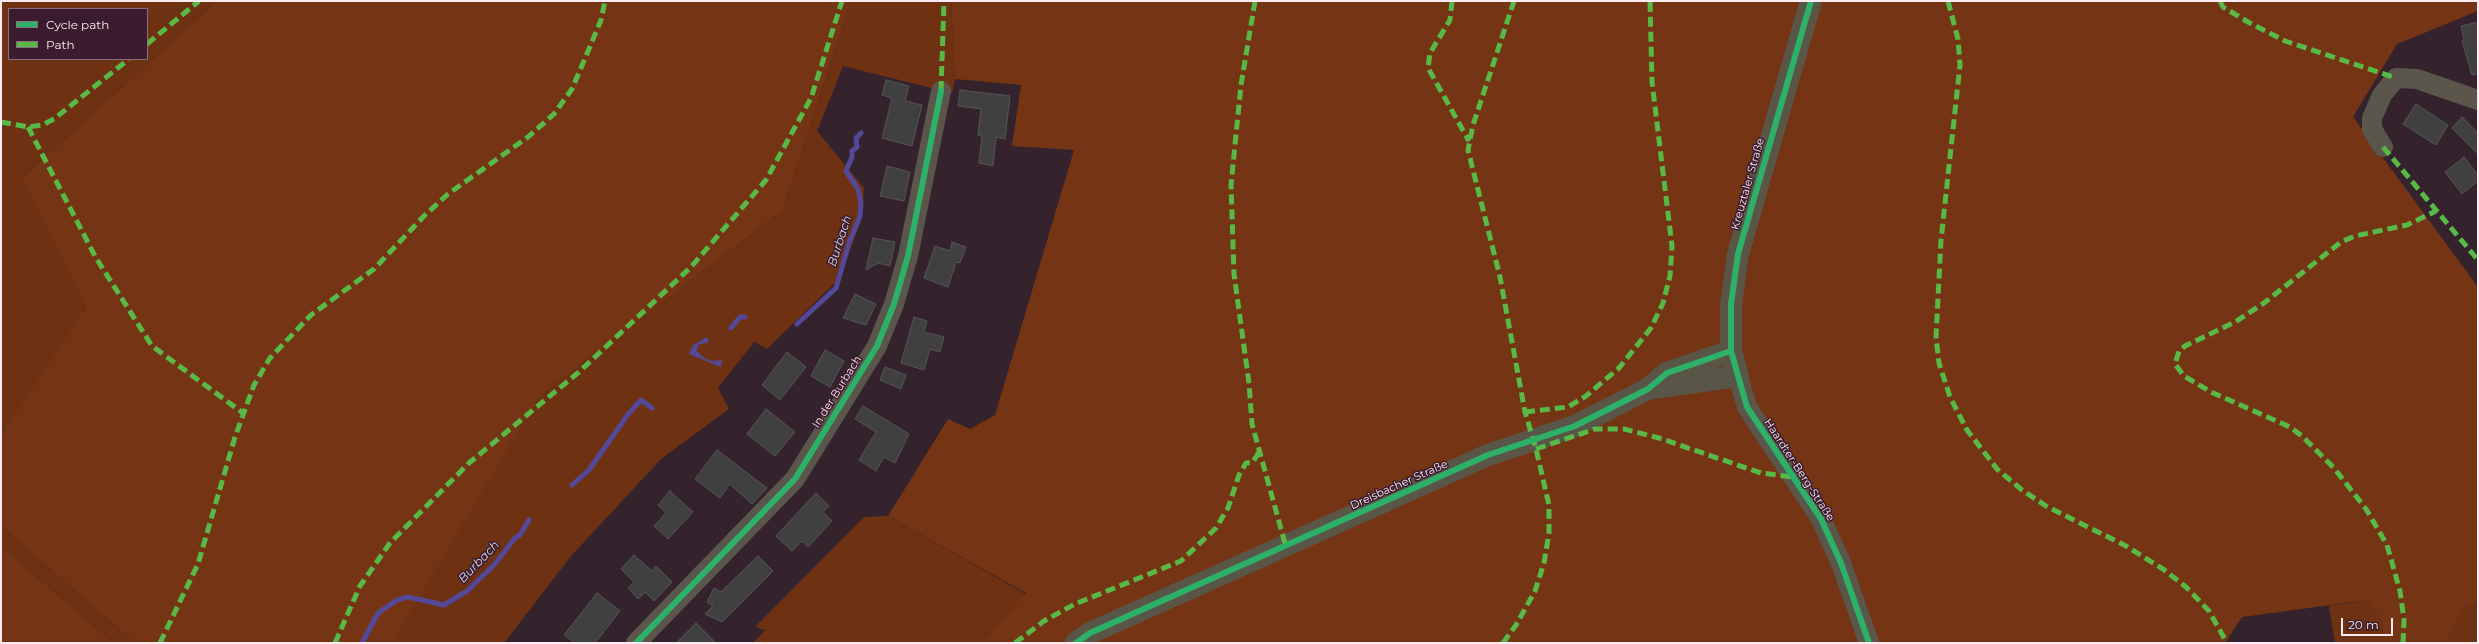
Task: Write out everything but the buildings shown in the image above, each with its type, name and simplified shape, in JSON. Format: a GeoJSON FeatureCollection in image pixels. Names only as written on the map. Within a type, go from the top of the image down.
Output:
{"type":"FeatureCollection","features":[{"type":"Feature","properties":{"kind":"street","name":"Kreuztaler Straße"},"geometry":{"type":"LineString","coordinates":[[1738,376],[1731,350],[1731,304],[1738,254],[1811,1]]}},
{"type":"Feature","properties":{"kind":"street"},"geometry":{"type":"LineString","coordinates":[[2383,147],[2372,129],[2372,118],[2382,95],[2396,78],[2417,79],[2478,100]]}},
{"type":"Feature","properties":{"kind":"street","name":"In der Burbach"},"geometry":{"type":"LineString","coordinates":[[636,643],[795,479],[877,346],[894,304],[908,256],[941,91]]}},
{"type":"Feature","properties":{"kind":"street","name":"Dreisbacher Straße"},"geometry":{"type":"LineString","coordinates":[[1076,643],[1090,633],[1488,455],[1575,426],[1648,389],[1667,373],[1731,350]]}},
{"type":"Feature","properties":{"kind":"street","name":"Dreisbacher Straße"},"geometry":{"type":"LineString","coordinates":[[1648,389],[1738,376]]}},
{"type":"Feature","properties":{"kind":"street","name":"Haardter-Berg-Straße"},"geometry":{"type":"LineString","coordinates":[[1738,376],[1747,407],[1821,519],[1841,563],[1869,643]]}},
{"type":"Feature","properties":{"kind":"shaded area"},"geometry":{"type":"Polygon","coordinates":[[[1,1],[217,1],[21,179],[86,306],[1,434],[1,1]]]}},
{"type":"Feature","properties":{"kind":"shaded area"},"geometry":{"type":"Polygon","coordinates":[[[217,1],[851,1],[782,211],[540,396],[393,643],[135,643],[1,526],[1,434],[86,306],[21,179],[217,1]]]}},
{"type":"Feature","properties":{"kind":"shaded area"},"geometry":{"type":"Polygon","coordinates":[[[851,1],[951,1],[955,79],[952,93],[843,66],[817,131],[864,188],[862,218],[839,279],[767,349],[754,342],[718,388],[729,409],[661,459],[572,555],[504,643],[393,643],[540,396],[782,211],[851,1]]]}},
{"type":"Feature","properties":{"kind":"shaded area"},"geometry":{"type":"Polygon","coordinates":[[[951,1],[2478,1],[2478,11],[2397,44],[2353,117],[2478,287],[2478,603],[2466,603],[2447,643],[2382,643],[2383,623],[2368,600],[2242,617],[2225,643],[983,643],[1026,593],[888,516],[948,419],[970,429],[995,415],[1074,150],[1012,146],[1021,85],[955,79],[951,1]]]}},
{"type":"Feature","properties":{"kind":"shaded area"},"geometry":{"type":"Polygon","coordinates":[[[707,337],[709,342],[698,345],[697,351],[704,358],[712,361],[722,360],[721,367],[689,354],[693,345],[707,337]]]}},
{"type":"Feature","properties":{"kind":"shaded area"},"geometry":{"type":"Polygon","coordinates":[[[888,516],[1026,594],[983,643],[753,643],[765,630],[755,627],[864,517],[888,516]]]}},
{"type":"Feature","properties":{"kind":"shaded area"},"geometry":{"type":"Polygon","coordinates":[[[1,526],[135,643],[114,643],[1,546],[1,526]]]}},
{"type":"Feature","properties":{"kind":"shaded area"},"geometry":{"type":"Polygon","coordinates":[[[1,546],[114,643],[1,643],[1,546]]]}},
{"type":"Feature","properties":{"kind":"shaded area"},"geometry":{"type":"Polygon","coordinates":[[[2368,600],[2383,623],[2382,643],[2335,643],[2329,606],[2368,600]]]}},
{"type":"Feature","properties":{"kind":"shaded area"},"geometry":{"type":"Polygon","coordinates":[[[2466,603],[2478,603],[2478,643],[2447,643],[2466,603]]]}},
{"type":"Feature","properties":{"kind":"waterway","name":"Burbach"},"geometry":{"type":"LineString","coordinates":[[797,324],[836,288],[849,243],[860,216],[861,202],[858,189],[846,171],[852,157],[852,151],[857,147],[856,138],[861,133]]}},
{"type":"Feature","properties":{"kind":"waterway","name":"Burbach"},"geometry":{"type":"LineString","coordinates":[[731,328],[740,317],[745,317]]}},
{"type":"Feature","properties":{"kind":"waterway","name":"Burbach"},"geometry":{"type":"LineString","coordinates":[[572,485],[589,470],[629,413],[641,400],[652,408]]}},
{"type":"Feature","properties":{"kind":"waterway","name":"Burbach"},"geometry":{"type":"LineString","coordinates":[[362,643],[378,613],[397,600],[408,597],[444,605],[467,591],[495,564],[515,538],[520,535],[529,520]]}},
{"type":"Feature","properties":{"kind":"marked path"},"geometry":{"type":"LineString","coordinates":[[148,43],[199,1]]}},
{"type":"Feature","properties":{"kind":"marked path"},"geometry":{"type":"LineString","coordinates":[[160,643],[198,564],[235,437],[254,385],[270,358],[311,315],[374,269],[424,216],[448,194],[528,137],[554,114],[572,89],[601,20],[605,1]]}},
{"type":"Feature","properties":{"kind":"marked path"},"geometry":{"type":"LineString","coordinates":[[335,643],[360,586],[390,543],[469,463],[579,372],[691,267],[766,180],[811,98],[842,1]]}},
{"type":"Feature","properties":{"kind":"marked path"},"geometry":{"type":"LineString","coordinates":[[941,91],[944,1]]}},
{"type":"Feature","properties":{"kind":"marked path"},"geometry":{"type":"LineString","coordinates":[[1255,1],[1241,85],[1231,185],[1234,274],[1249,383],[1252,424],[1286,547]]}},
{"type":"Feature","properties":{"kind":"marked path"},"geometry":{"type":"LineString","coordinates":[[1452,1],[1450,20],[1430,53],[1428,68],[1469,141]]}},
{"type":"Feature","properties":{"kind":"marked path"},"geometry":{"type":"LineString","coordinates":[[1503,643],[1516,625],[1535,591],[1544,563],[1549,533],[1549,505],[1536,449],[1525,412],[1500,277],[1468,150],[1473,125],[1514,1]]}},
{"type":"Feature","properties":{"kind":"marked path"},"geometry":{"type":"LineString","coordinates":[[1525,412],[1568,407],[1586,396],[1619,368],[1651,328],[1663,303],[1670,276],[1672,246],[1652,82],[1650,1]]}},
{"type":"Feature","properties":{"kind":"marked path"},"geometry":{"type":"LineString","coordinates":[[1948,1],[1958,39],[1960,65],[1941,240],[1936,337],[1939,363],[1950,397],[1967,430],[1997,469],[2022,490],[2046,506],[2126,546],[2163,569],[2186,587],[2209,611],[2227,643]]}},
{"type":"Feature","properties":{"kind":"marked path"},"geometry":{"type":"LineString","coordinates":[[2220,1],[2223,7],[2285,41],[2396,78]]}},
{"type":"Feature","properties":{"kind":"marked path"},"geometry":{"type":"LineString","coordinates":[[1,122],[28,127],[42,125],[54,119],[128,60]]}},
{"type":"Feature","properties":{"kind":"marked path"},"geometry":{"type":"LineString","coordinates":[[28,127],[96,258],[152,346],[243,413]]}},
{"type":"Feature","properties":{"kind":"marked path"},"geometry":{"type":"LineString","coordinates":[[2383,147],[2478,260]]}},
{"type":"Feature","properties":{"kind":"marked path"},"geometry":{"type":"LineString","coordinates":[[2403,643],[2404,620],[2400,591],[2387,545],[2366,509],[2334,468],[2302,436],[2290,427],[2211,392],[2184,376],[2175,364],[2179,351],[2185,346],[2235,322],[2264,303],[2341,242],[2355,236],[2407,225],[2436,211]]}},
{"type":"Feature","properties":{"kind":"marked path"},"geometry":{"type":"LineString","coordinates":[[1536,449],[1595,429],[1624,429],[1659,438],[1761,473],[1793,477]]}},
{"type":"Feature","properties":{"kind":"marked path"},"geometry":{"type":"LineString","coordinates":[[1015,643],[1044,621],[1075,604],[1181,561],[1216,528],[1228,508],[1239,475],[1246,463],[1253,462],[1259,452]]}},
{"type":"Feature","properties":{"kind":"cycle path"},"geometry":{"type":"LineString","coordinates":[[1811,1],[1738,254],[1731,304],[1731,351],[1747,407],[1821,519],[1841,563],[1869,643]]}},
{"type":"Feature","properties":{"kind":"cycle path"},"geometry":{"type":"LineString","coordinates":[[636,643],[795,479],[877,346],[894,304],[908,256],[941,91]]}},
{"type":"Feature","properties":{"kind":"cycle path"},"geometry":{"type":"LineString","coordinates":[[1076,643],[1090,633],[1488,455],[1575,426],[1648,389],[1667,373],[1731,351]]}}]}
